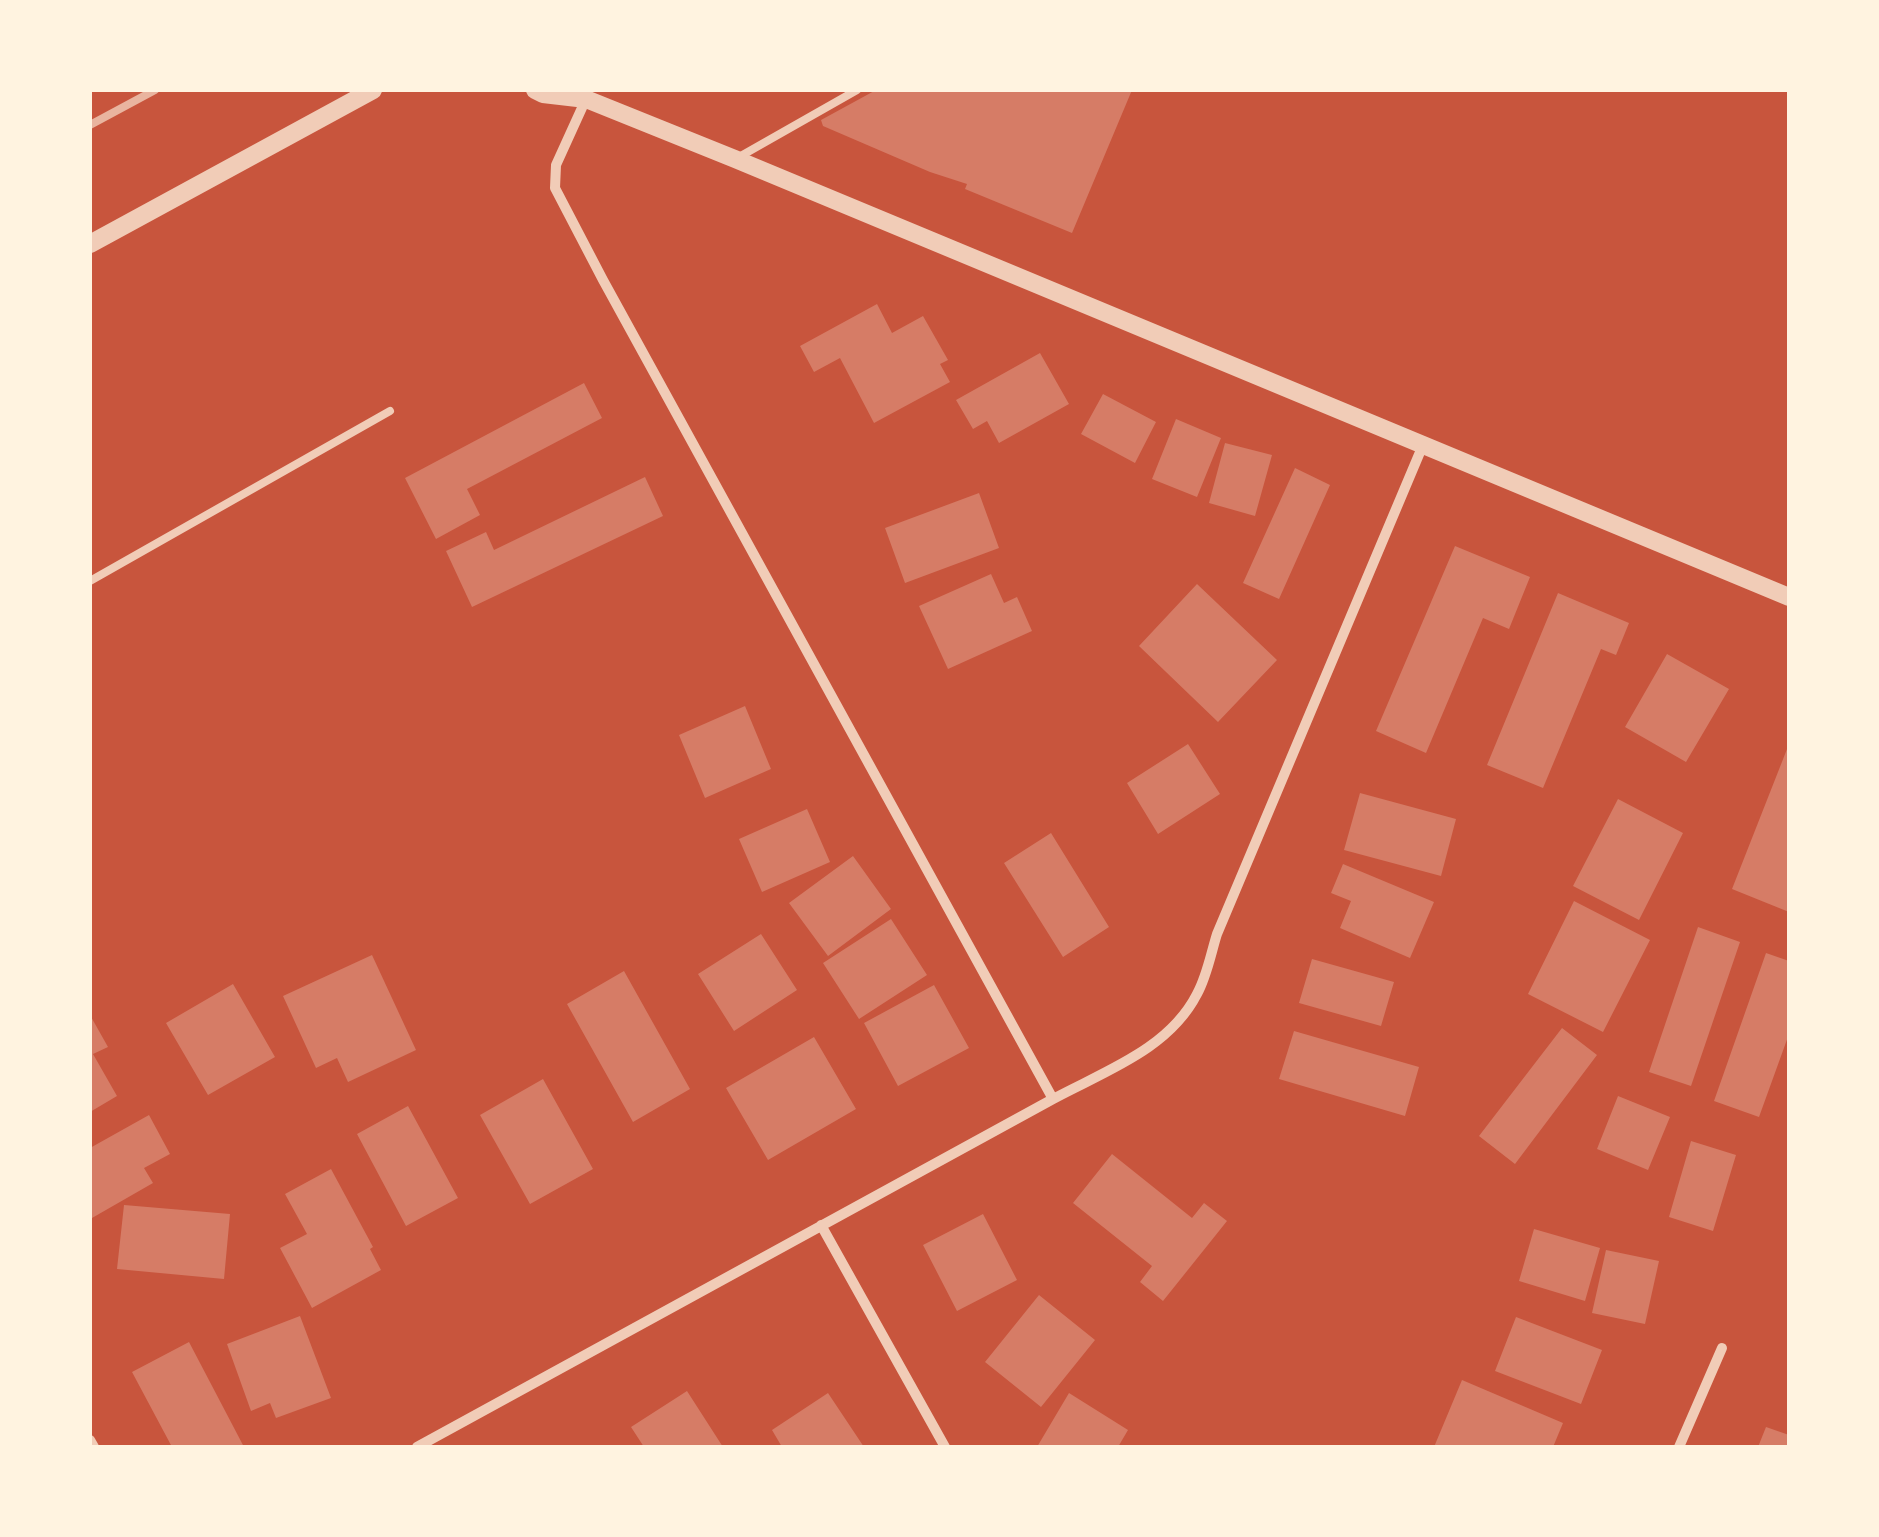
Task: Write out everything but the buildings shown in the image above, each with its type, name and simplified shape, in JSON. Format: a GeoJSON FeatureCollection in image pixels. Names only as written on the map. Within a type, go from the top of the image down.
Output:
{"type":"FeatureCollection","features":[{"type":"Feature","properties":{"kind":"street"},"geometry":{"type":"LineString","coordinates":[[90,244],[373,90]]}},
{"type":"Feature","properties":{"kind":"street"},"geometry":{"type":"LineString","coordinates":[[534,90],[543,94],[583,94],[1789,596]]}},
{"type":"Feature","properties":{"kind":"street"},"geometry":{"type":"LineString","coordinates":[[583,94],[556,165],[556,188],[1053,1098]]}},
{"type":"Feature","properties":{"kind":"street"},"geometry":{"type":"LineString","coordinates":[[418,1447],[1053,1098],[1142,1053],[1174,1029],[1198,993],[1217,934],[1424,445]]}},
{"type":"Feature","properties":{"kind":"street"},"geometry":{"type":"LineString","coordinates":[[821,1225],[945,1447]]}},
{"type":"Feature","properties":{"kind":"street"},"geometry":{"type":"LineString","coordinates":[[1679,1447],[1722,1348]]}},
{"type":"Feature","properties":{"kind":"street"},"geometry":{"type":"LineString","coordinates":[[90,1440],[94,1447]]}},
{"type":"Feature","properties":{"kind":"lane"},"geometry":{"type":"LineString","coordinates":[[736,159],[857,90]]}},
{"type":"Feature","properties":{"kind":"lane"},"geometry":{"type":"LineString","coordinates":[[90,581],[390,412]]}},
{"type":"Feature","properties":{"kind":"railway"},"geometry":{"type":"LineString","coordinates":[[90,125],[155,90]]}}]}
